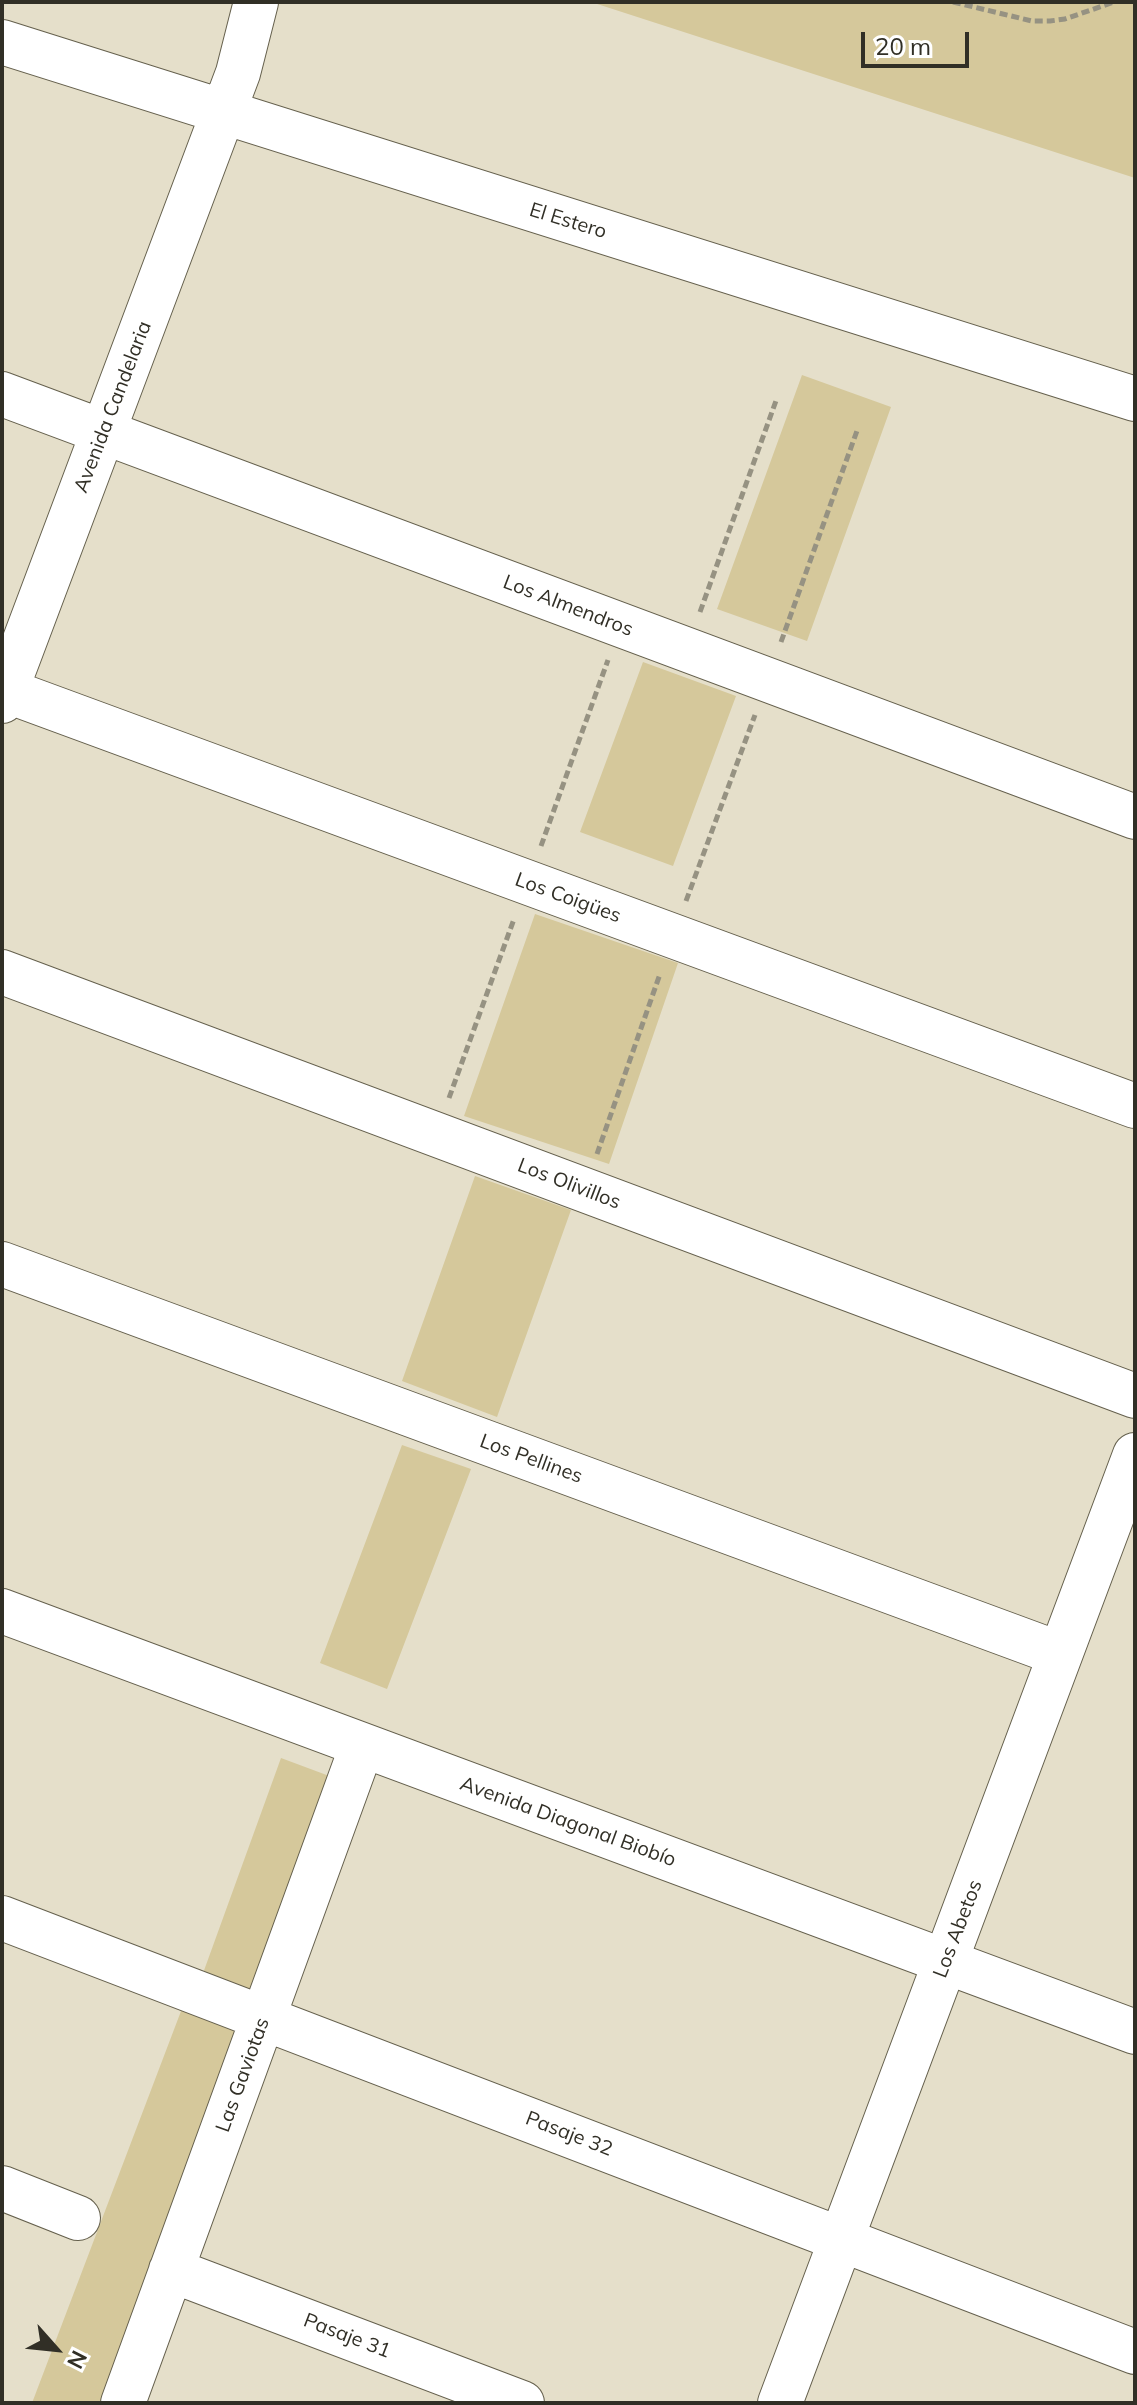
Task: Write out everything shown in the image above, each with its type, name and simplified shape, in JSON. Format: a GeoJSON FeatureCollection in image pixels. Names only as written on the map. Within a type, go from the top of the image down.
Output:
{"type":"FeatureCollection","features":[{"type":"Feature","properties":{"kind":"street","name":"Avenida Candelaria"},"geometry":{"type":"LineString","coordinates":[[3,693],[238,73],[256,2]]}},
{"type":"Feature","properties":{"kind":"street","name":"El Estero"},"geometry":{"type":"LineString","coordinates":[[2,42],[1135,399]]}},
{"type":"Feature","properties":{"kind":"street","name":"Los Almendros"},"geometry":{"type":"LineString","coordinates":[[2,394],[1135,817]]}},
{"type":"Feature","properties":{"kind":"street","name":"Los Coigües"},"geometry":{"type":"LineString","coordinates":[[3,693],[1135,1106]]}},
{"type":"Feature","properties":{"kind":"street","name":"Los Olivillos"},"geometry":{"type":"LineString","coordinates":[[2,972],[1135,1396]]}},
{"type":"Feature","properties":{"kind":"street","name":"Los Pellines"},"geometry":{"type":"LineString","coordinates":[[2,1264],[1060,1654]]}},
{"type":"Feature","properties":{"kind":"street","name":"Los Abetos"},"geometry":{"type":"LineString","coordinates":[[780,2403],[1135,1455]]}},
{"type":"Feature","properties":{"kind":"street","name":"Avenida Diagonal Biobío"},"geometry":{"type":"LineString","coordinates":[[2,1611],[1135,2032]]}},
{"type":"Feature","properties":{"kind":"street","name":"Las Gaviotas"},"geometry":{"type":"LineString","coordinates":[[123,2403],[362,1746]]}},
{"type":"Feature","properties":{"kind":"street","name":"Pasaje 32"},"geometry":{"type":"LineString","coordinates":[[2,1918],[1135,2352]]}},
{"type":"Feature","properties":{"kind":"street"},"geometry":{"type":"LineString","coordinates":[[2,2188],[78,2218]]}},
{"type":"Feature","properties":{"kind":"street","name":"Pasaje 31"},"geometry":{"type":"LineString","coordinates":[[171,2270],[522,2403]]}},
{"type":"Feature","properties":{"kind":"path"},"geometry":{"type":"LineString","coordinates":[[953,2],[1032,21],[1065,19],[1114,2]]}},
{"type":"Feature","properties":{"kind":"path"},"geometry":{"type":"LineString","coordinates":[[686,650],[777,398]]}},
{"type":"Feature","properties":{"kind":"path"},"geometry":{"type":"LineString","coordinates":[[584,1190],[858,428]]}},
{"type":"Feature","properties":{"kind":"shaded area"},"geometry":{"type":"Polygon","coordinates":[[[591,2],[1135,2],[1135,178],[591,2]]]}},
{"type":"Feature","properties":{"kind":"shaded area"},"geometry":{"type":"Polygon","coordinates":[[[802,375],[891,407],[807,641],[717,609],[802,375]]]}},
{"type":"Feature","properties":{"kind":"shaded area"},"geometry":{"type":"Polygon","coordinates":[[[643,662],[736,696],[673,866],[580,832],[643,662]]]}},
{"type":"Feature","properties":{"kind":"shaded area"},"geometry":{"type":"Polygon","coordinates":[[[535,914],[678,963],[609,1164],[464,1116],[535,914]]]}},
{"type":"Feature","properties":{"kind":"shaded area"},"geometry":{"type":"Polygon","coordinates":[[[475,1176],[571,1210],[497,1417],[402,1381],[475,1176]]]}},
{"type":"Feature","properties":{"kind":"shaded area"},"geometry":{"type":"Polygon","coordinates":[[[402,1445],[471,1469],[387,1689],[320,1663],[402,1445]]]}},
{"type":"Feature","properties":{"kind":"shaded area"},"geometry":{"type":"Polygon","coordinates":[[[281,1758],[340,1780],[259,1993],[202,1976],[281,1758]]]}},
{"type":"Feature","properties":{"kind":"shaded area"},"geometry":{"type":"Polygon","coordinates":[[[186,1998],[240,2025],[109,2403],[32,2403],[186,1998]]]}}]}
